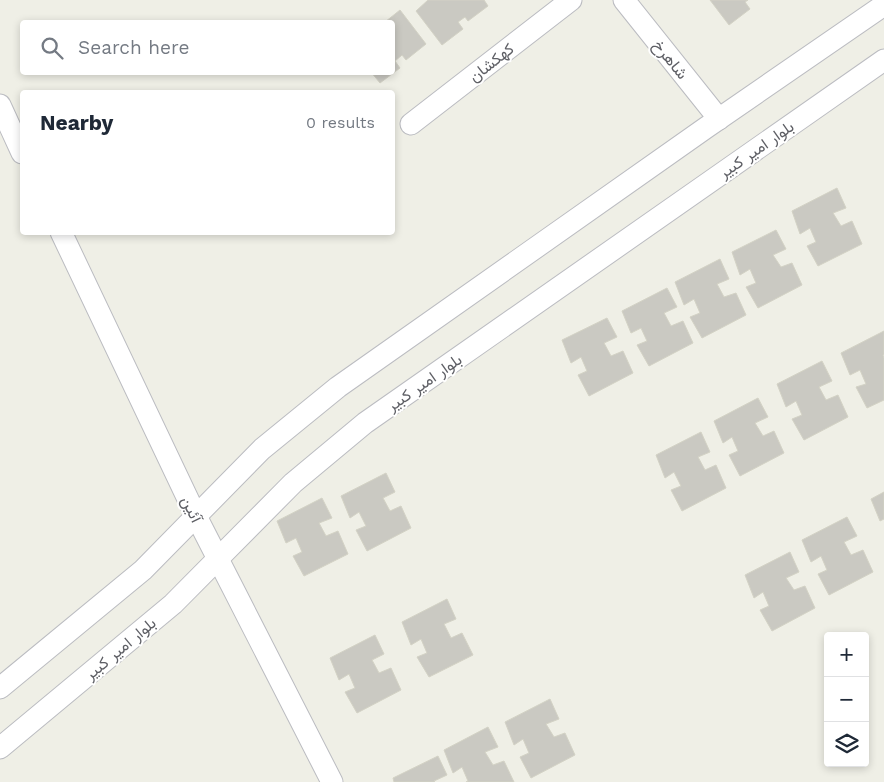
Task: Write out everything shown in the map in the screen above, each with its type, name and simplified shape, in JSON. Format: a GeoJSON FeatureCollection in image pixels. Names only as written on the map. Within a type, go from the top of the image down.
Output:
{"type":"FeatureCollection","features":[{"type":"Feature","properties":{"kind":"street","name":"کهکشان"},"geometry":{"type":"LineString","coordinates":[[411,124],[571,0]]}},
{"type":"Feature","properties":{"kind":"street","name":"شاهرخ"},"geometry":{"type":"LineString","coordinates":[[624,0],[719,119]]}},
{"type":"Feature","properties":{"kind":"street"},"geometry":{"type":"LineString","coordinates":[[0,688],[143,570],[262,449],[338,386],[884,5]]}},
{"type":"Feature","properties":{"kind":"street","name":"بلوار امیر کبیر"},"geometry":{"type":"LineString","coordinates":[[0,748],[173,604],[293,483],[366,423],[884,60]]}},
{"type":"Feature","properties":{"kind":"street"},"geometry":{"type":"LineString","coordinates":[[0,105],[20,148]]}},
{"type":"Feature","properties":{"kind":"street","name":"آئین"},"geometry":{"type":"LineString","coordinates":[[62,235],[217,559],[332,782]]}},
{"type":"Feature","properties":{"kind":"building"},"geometry":{"type":"Polygon","coordinates":[[[428,0],[484,0],[488,6],[468,21],[465,17],[458,22],[463,29],[442,45],[416,11],[428,0]]]}},
{"type":"Feature","properties":{"kind":"building"},"geometry":{"type":"Polygon","coordinates":[[[710,0],[748,0],[745,2],[750,9],[729,25],[710,0]]]}},
{"type":"Feature","properties":{"kind":"building"},"geometry":{"type":"Polygon","coordinates":[[[400,10],[426,44],[406,60],[402,55],[395,61],[395,20],[388,20],[400,10]]]}},
{"type":"Feature","properties":{"kind":"building"},"geometry":{"type":"Polygon","coordinates":[[[395,61],[400,68],[395,72],[395,61]]]}},
{"type":"Feature","properties":{"kind":"building"},"geometry":{"type":"Polygon","coordinates":[[[373,75],[391,75],[380,83],[373,75]]]}},
{"type":"Feature","properties":{"kind":"building"},"geometry":{"type":"Polygon","coordinates":[[[837,188],[846,208],[833,213],[841,226],[852,221],[862,244],[818,266],[807,246],[816,242],[810,228],[800,234],[792,211],[837,188]]]}},
{"type":"Feature","properties":{"kind":"building"},"geometry":{"type":"Polygon","coordinates":[[[776,230],[786,249],[773,255],[781,267],[792,263],[802,285],[758,308],[746,287],[756,283],[750,269],[740,275],[732,252],[776,230]]]}},
{"type":"Feature","properties":{"kind":"building"},"geometry":{"type":"Polygon","coordinates":[[[720,259],[729,279],[717,284],[724,297],[736,293],[746,315],[702,338],[690,317],[700,313],[694,299],[684,305],[675,282],[720,259]]]}},
{"type":"Feature","properties":{"kind":"building"},"geometry":{"type":"Polygon","coordinates":[[[667,288],[677,307],[664,313],[671,326],[683,321],[693,343],[649,366],[637,345],[647,341],[641,328],[631,333],[622,311],[667,288]]]}},
{"type":"Feature","properties":{"kind":"building"},"geometry":{"type":"Polygon","coordinates":[[[607,318],[617,337],[604,343],[611,356],[623,351],[633,373],[589,396],[578,375],[587,371],[581,357],[571,363],[562,340],[607,318]]]}},
{"type":"Feature","properties":{"kind":"building"},"geometry":{"type":"Polygon","coordinates":[[[884,331],[884,400],[867,408],[856,387],[866,384],[860,370],[850,375],[841,353],[884,331]]]}},
{"type":"Feature","properties":{"kind":"building"},"geometry":{"type":"Polygon","coordinates":[[[822,361],[832,381],[819,387],[826,400],[838,395],[848,417],[804,440],[792,419],[802,415],[796,401],[786,407],[777,384],[822,361]]]}},
{"type":"Feature","properties":{"kind":"building"},"geometry":{"type":"Polygon","coordinates":[[[758,398],[768,417],[755,423],[763,436],[774,431],[784,453],[740,476],[729,455],[738,451],[732,437],[723,443],[714,421],[758,398]]]}},
{"type":"Feature","properties":{"kind":"building"},"geometry":{"type":"Polygon","coordinates":[[[701,432],[710,452],[698,457],[705,470],[716,465],[726,488],[682,511],[671,490],[681,486],[674,472],[665,478],[656,455],[701,432]]]}},
{"type":"Feature","properties":{"kind":"building"},"geometry":{"type":"Polygon","coordinates":[[[386,473],[395,492],[383,498],[390,511],[401,506],[411,528],[367,551],[356,530],[366,526],[359,512],[350,518],[341,496],[386,473]]]}},
{"type":"Feature","properties":{"kind":"building"},"geometry":{"type":"Polygon","coordinates":[[[884,492],[884,519],[880,521],[871,499],[884,492]]]}},
{"type":"Feature","properties":{"kind":"building"},"geometry":{"type":"Polygon","coordinates":[[[322,498],[332,518],[319,523],[326,536],[338,531],[348,554],[304,576],[293,556],[302,552],[296,538],[286,543],[277,521],[322,498]]]}},
{"type":"Feature","properties":{"kind":"building"},"geometry":{"type":"Polygon","coordinates":[[[847,517],[857,536],[844,542],[851,555],[863,550],[873,572],[829,595],[818,574],[827,570],[821,556],[811,562],[802,540],[847,517]]]}},
{"type":"Feature","properties":{"kind":"building"},"geometry":{"type":"Polygon","coordinates":[[[790,552],[799,572],[786,578],[794,590],[805,586],[815,608],[772,631],[760,610],[769,606],[763,592],[754,598],[745,575],[790,552]]]}},
{"type":"Feature","properties":{"kind":"building"},"geometry":{"type":"Polygon","coordinates":[[[447,599],[456,619],[444,624],[451,638],[462,633],[473,655],[429,677],[417,657],[427,653],[421,639],[411,645],[402,622],[447,599]]]}},
{"type":"Feature","properties":{"kind":"building"},"geometry":{"type":"Polygon","coordinates":[[[375,635],[384,654],[372,660],[379,673],[391,668],[401,690],[357,713],[345,692],[355,688],[349,674],[339,680],[330,658],[375,635]]]}},
{"type":"Feature","properties":{"kind":"building"},"geometry":{"type":"Polygon","coordinates":[[[550,699],[559,719],[546,724],[554,737],[565,733],[575,755],[531,778],[520,757],[529,753],[523,739],[514,745],[505,722],[550,699]]]}},
{"type":"Feature","properties":{"kind":"building"},"geometry":{"type":"Polygon","coordinates":[[[488,727],[498,747],[485,752],[493,765],[504,761],[514,782],[466,782],[468,781],[462,767],[453,773],[444,750],[488,727]]]}},
{"type":"Feature","properties":{"kind":"building"},"geometry":{"type":"Polygon","coordinates":[[[438,756],[447,775],[435,782],[394,782],[393,778],[438,756]]]}}]}
